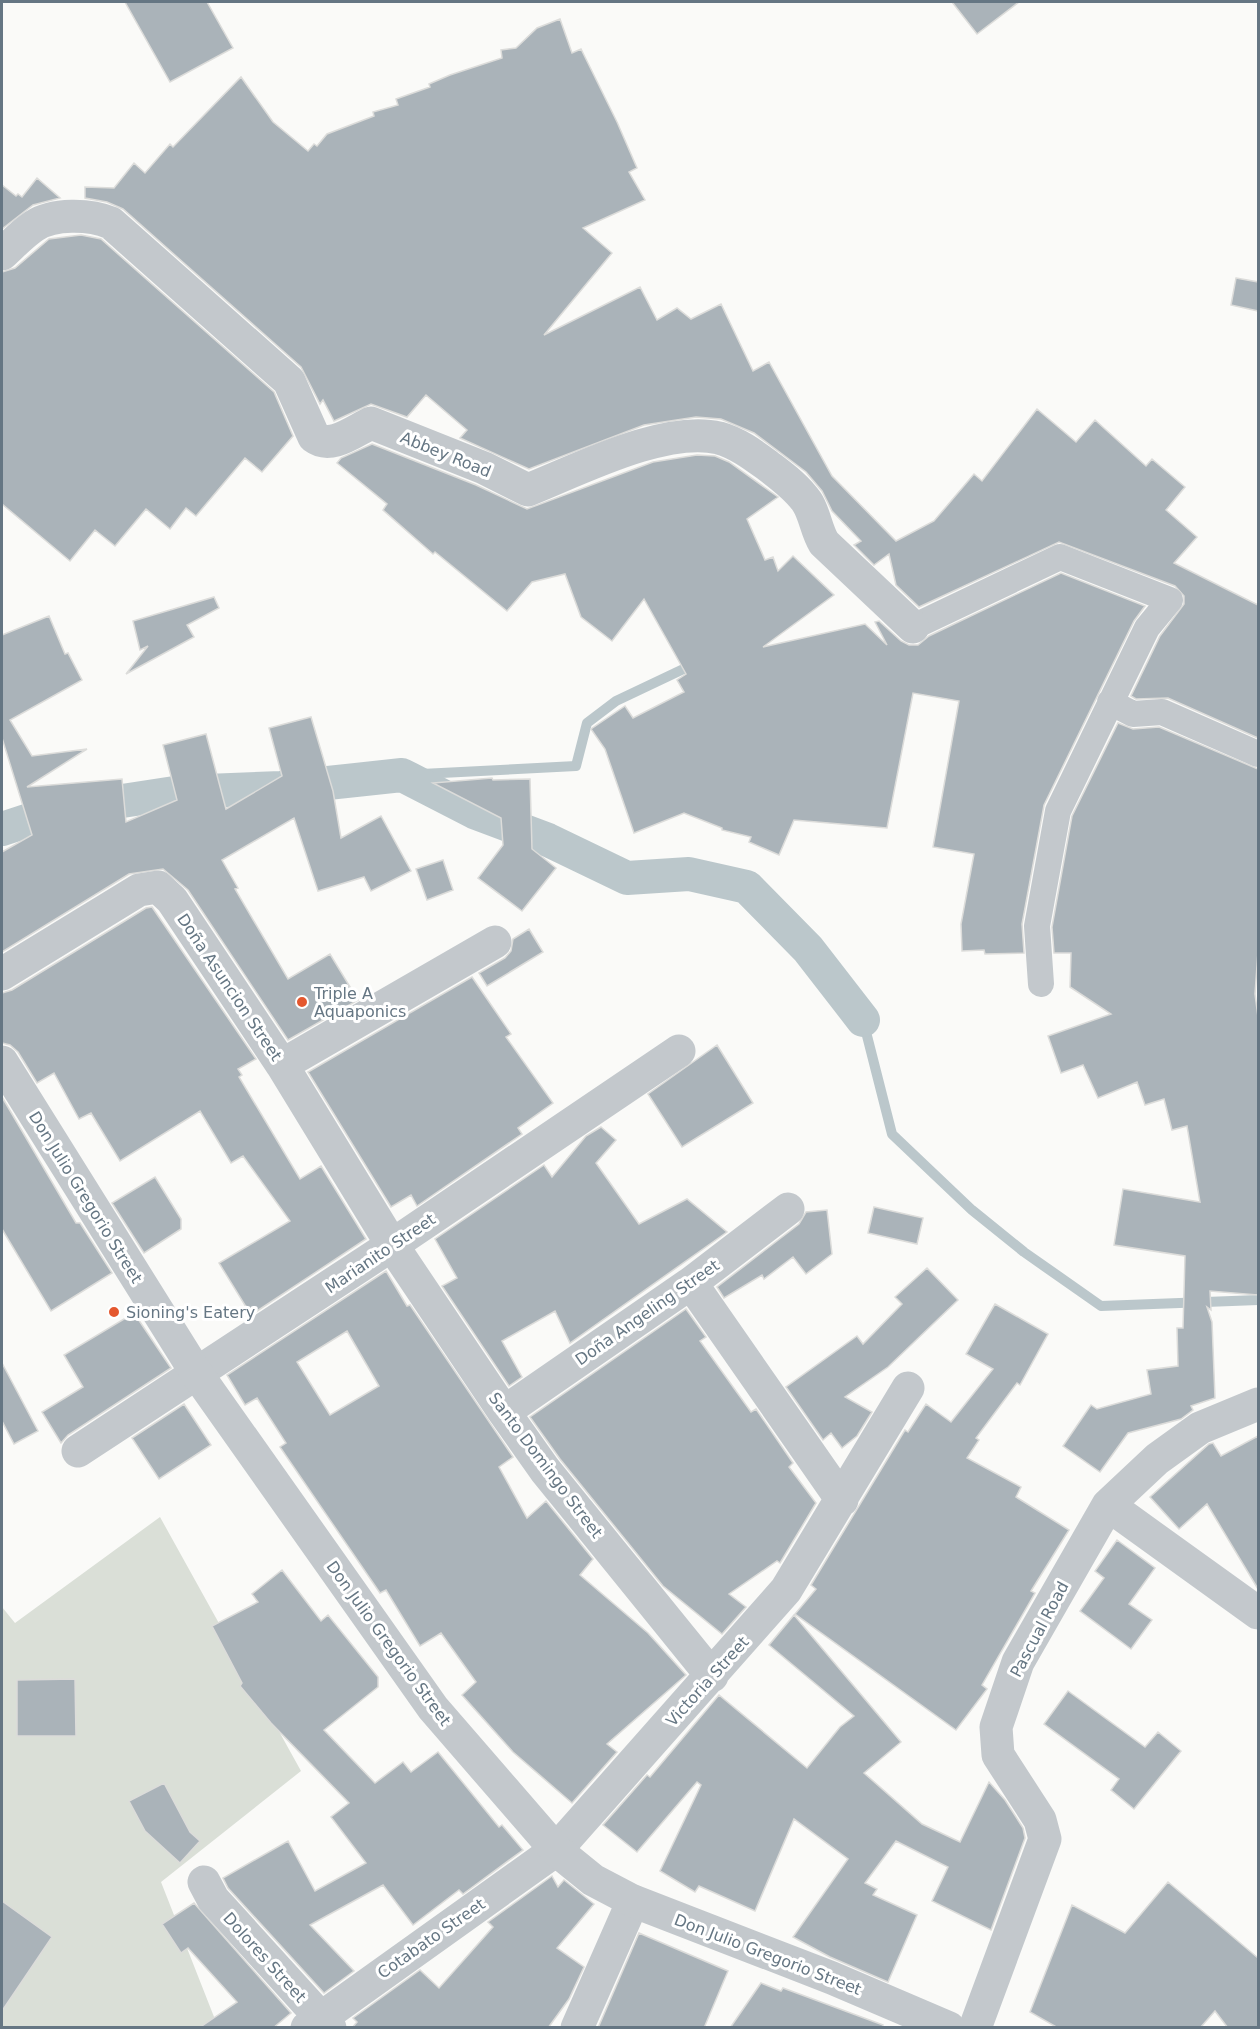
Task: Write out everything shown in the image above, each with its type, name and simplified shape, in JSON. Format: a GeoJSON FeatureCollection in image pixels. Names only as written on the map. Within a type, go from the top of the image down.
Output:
{"type":"FeatureCollection","features":[{"type":"Feature","properties":{"kind":"street","name":"Abbey Road"},"geometry":{"type":"LineString","coordinates":[[2,254],[36,225],[80,214],[97,217],[111,223],[289,381],[314,437],[322,443],[330,443],[371,423],[484,468],[528,490],[638,446],[703,436],[719,438],[739,446],[771,468],[802,495],[811,510],[824,543],[913,627]]}},
{"type":"Feature","properties":{"kind":"street"},"geometry":{"type":"LineString","coordinates":[[913,627],[1060,557],[1170,600],[1147,628],[1058,811],[1037,926],[1041,984]]}},
{"type":"Feature","properties":{"kind":"street"},"geometry":{"type":"LineString","coordinates":[[1110,702],[1133,714],[1162,712],[1258,754]]}},
{"type":"Feature","properties":{"kind":"street","name":"Doña Asuncion Street"},"geometry":{"type":"LineString","coordinates":[[2,974],[139,890],[158,887],[172,900],[282,1065],[392,1245]]}},
{"type":"Feature","properties":{"kind":"street"},"geometry":{"type":"LineString","coordinates":[[282,1065],[495,942]]}},
{"type":"Feature","properties":{"kind":"street","name":"Marianito Street"},"geometry":{"type":"LineString","coordinates":[[78,1450],[392,1245],[679,1051]]}},
{"type":"Feature","properties":{"kind":"street","name":"Don Julio Gregorio Street"},"geometry":{"type":"LineString","coordinates":[[2,1062],[197,1374],[433,1708],[556,1850],[592,1881],[633,1901],[832,1978],[949,2028]]}},
{"type":"Feature","properties":{"kind":"street","name":"Doña Angeling Street"},"geometry":{"type":"LineString","coordinates":[[504,1413],[691,1283],[788,1209]]}},
{"type":"Feature","properties":{"kind":"street","name":"Santo Domingo Street"},"geometry":{"type":"LineString","coordinates":[[392,1245],[504,1413],[545,1470],[712,1676]]}},
{"type":"Feature","properties":{"kind":"street"},"geometry":{"type":"LineString","coordinates":[[691,1283],[842,1500]]}},
{"type":"Feature","properties":{"kind":"street","name":"Victoria Street"},"geometry":{"type":"LineString","coordinates":[[556,1850],[786,1590],[908,1388]]}},
{"type":"Feature","properties":{"kind":"street","name":"Pascual Road"},"geometry":{"type":"LineString","coordinates":[[975,2028],[1045,1839],[1040,1820],[998,1755],[996,1727],[1018,1662],[1108,1506],[1157,1459],[1200,1428],[1258,1404]]}},
{"type":"Feature","properties":{"kind":"street"},"geometry":{"type":"LineString","coordinates":[[1108,1506],[1258,1612]]}},
{"type":"Feature","properties":{"kind":"street","name":"Cotabato Street"},"geometry":{"type":"LineString","coordinates":[[319,2024],[556,1850]]}},
{"type":"Feature","properties":{"kind":"street","name":"Dolores Street"},"geometry":{"type":"LineString","coordinates":[[204,1882],[213,1899],[319,2024]]}},
{"type":"Feature","properties":{"kind":"street"},"geometry":{"type":"LineString","coordinates":[[577,2028],[633,1901]]}},
{"type":"Feature","properties":{"kind":"shaded area"},"geometry":{"type":"Polygon","coordinates":[[[160,1517],[301,1771],[161,1882],[218,2027],[2,2027],[2,1607],[15,1623],[160,1517]]]}},
{"type":"Feature","properties":{"kind":"building"},"geometry":{"type":"Polygon","coordinates":[[[125,2],[207,2],[233,48],[170,82],[125,2]]]}},
{"type":"Feature","properties":{"kind":"building"},"geometry":{"type":"Polygon","coordinates":[[[952,2],[1019,2],[977,34],[952,2]]]}},
{"type":"Feature","properties":{"kind":"building"},"geometry":{"type":"Polygon","coordinates":[[[560,19],[572,53],[581,49],[617,122],[637,168],[629,172],[645,200],[583,228],[612,253],[544,335],[640,287],[657,320],[677,308],[691,319],[721,304],[753,371],[769,362],[832,476],[896,541],[934,521],[974,474],[982,481],[1037,409],[1076,442],[1095,420],[1146,466],[1152,459],[1185,487],[1166,510],[1197,537],[1174,563],[1258,605],[1258,738],[1168,698],[1136,699],[1131,696],[1160,636],[1184,604],[1184,596],[1175,586],[1059,542],[919,607],[896,585],[889,554],[874,565],[854,545],[861,541],[832,511],[822,491],[806,472],[754,433],[721,419],[696,417],[644,425],[529,469],[460,438],[467,430],[426,395],[407,417],[371,404],[334,421],[323,400],[320,404],[301,367],[123,209],[107,202],[85,198],[85,187],[114,188],[134,163],[145,173],[170,144],[173,147],[241,77],[273,122],[308,151],[314,144],[317,146],[327,134],[374,116],[373,112],[398,105],[396,99],[430,87],[429,84],[450,75],[502,58],[501,50],[516,48],[537,28],[560,19]]]}},
{"type":"Feature","properties":{"kind":"building"},"geometry":{"type":"Polygon","coordinates":[[[37,178],[60,198],[33,205],[2,229],[2,185],[16,196],[18,194],[22,197],[37,178]]]}},
{"type":"Feature","properties":{"kind":"building"},"geometry":{"type":"Polygon","coordinates":[[[81,235],[101,239],[274,392],[293,436],[262,472],[245,458],[196,516],[186,508],[170,529],[146,509],[115,546],[95,530],[70,561],[2,504],[2,272],[15,268],[49,239],[81,235]]]}},
{"type":"Feature","properties":{"kind":"building"},"geometry":{"type":"Polygon","coordinates":[[[1236,278],[1258,282],[1258,311],[1231,305],[1236,278]]]}},
{"type":"Feature","properties":{"kind":"building"},"geometry":{"type":"Polygon","coordinates":[[[372,444],[476,485],[527,509],[653,462],[697,455],[715,456],[729,462],[778,497],[747,519],[765,560],[773,557],[778,571],[793,556],[834,595],[763,647],[865,624],[887,645],[875,622],[879,621],[901,641],[909,645],[918,645],[929,636],[1061,573],[1145,606],[1134,621],[1044,805],[1022,924],[1024,953],[985,954],[984,950],[962,951],[961,924],[974,854],[933,847],[959,701],[913,693],[887,828],[794,820],[779,855],[749,842],[751,837],[722,830],[722,828],[684,813],[634,833],[605,749],[591,729],[625,706],[633,718],[684,692],[677,680],[686,674],[644,599],[612,641],[581,617],[565,574],[532,582],[507,611],[435,552],[433,554],[383,510],[387,504],[337,463],[341,458],[372,444]]]}},
{"type":"Feature","properties":{"kind":"building"},"geometry":{"type":"Polygon","coordinates":[[[214,597],[219,608],[187,625],[194,637],[126,674],[148,646],[140,650],[133,621],[214,597]]]}},
{"type":"Feature","properties":{"kind":"building"},"geometry":{"type":"Polygon","coordinates":[[[49,616],[65,654],[68,653],[82,680],[10,720],[32,756],[87,749],[27,787],[122,779],[126,822],[177,800],[163,745],[206,734],[226,809],[282,776],[269,728],[311,717],[333,791],[341,838],[381,816],[411,871],[371,891],[364,877],[318,891],[294,818],[222,860],[238,888],[235,889],[288,979],[330,954],[358,1000],[288,1040],[188,890],[163,869],[129,874],[2,952],[2,852],[32,835],[2,738],[2,635],[49,616]]]}},
{"type":"Feature","properties":{"kind":"building"},"geometry":{"type":"Polygon","coordinates":[[[1118,723],[1133,729],[1159,727],[1258,769],[1258,952],[1255,994],[1258,1017],[1258,1295],[1210,1291],[1211,1310],[1207,1307],[1212,1322],[1215,1398],[1191,1406],[1193,1410],[1181,1419],[1128,1433],[1100,1472],[1063,1446],[1091,1405],[1097,1409],[1151,1394],[1147,1370],[1178,1366],[1177,1328],[1183,1328],[1185,1256],[1114,1245],[1123,1189],[1200,1202],[1187,1126],[1172,1130],[1164,1099],[1145,1105],[1137,1082],[1098,1098],[1083,1065],[1061,1073],[1048,1036],[1111,1014],[1070,987],[1071,953],[1054,953],[1052,927],[1072,816],[1118,723]]]}},
{"type":"Feature","properties":{"kind":"building"},"geometry":{"type":"Polygon","coordinates":[[[492,778],[493,780],[530,779],[532,849],[556,868],[522,911],[478,878],[503,845],[501,818],[433,783],[492,778]]]}},
{"type":"Feature","properties":{"kind":"building"},"geometry":{"type":"Polygon","coordinates":[[[443,860],[453,890],[427,900],[416,869],[443,860]]]}},
{"type":"Feature","properties":{"kind":"building"},"geometry":{"type":"Polygon","coordinates":[[[152,907],[256,1059],[238,1069],[242,1075],[239,1077],[300,1179],[321,1166],[366,1239],[251,1315],[219,1263],[290,1221],[243,1156],[231,1163],[200,1111],[120,1161],[91,1113],[79,1119],[54,1073],[37,1083],[18,1052],[10,1045],[2,1043],[2,993],[12,990],[146,908],[152,907]]]}},
{"type":"Feature","properties":{"kind":"building"},"geometry":{"type":"Polygon","coordinates":[[[529,929],[543,952],[487,986],[479,973],[505,958],[511,951],[513,939],[529,929]]]}},
{"type":"Feature","properties":{"kind":"building"},"geometry":{"type":"Polygon","coordinates":[[[472,977],[511,1034],[506,1037],[553,1103],[518,1128],[522,1134],[417,1206],[411,1195],[391,1207],[308,1072],[472,977]]]}},
{"type":"Feature","properties":{"kind":"building"},"geometry":{"type":"Polygon","coordinates":[[[717,1045],[753,1103],[682,1147],[648,1094],[717,1045]]]}},
{"type":"Feature","properties":{"kind":"building"},"geometry":{"type":"Polygon","coordinates":[[[2,1097],[76,1223],[80,1223],[112,1273],[51,1311],[2,1229],[2,1097]]]}},
{"type":"Feature","properties":{"kind":"building"},"geometry":{"type":"Polygon","coordinates":[[[601,1127],[616,1140],[596,1163],[639,1224],[687,1199],[727,1232],[570,1343],[555,1311],[502,1341],[522,1377],[509,1386],[442,1286],[457,1278],[435,1239],[544,1165],[552,1177],[586,1136],[601,1127]]]}},
{"type":"Feature","properties":{"kind":"building"},"geometry":{"type":"Polygon","coordinates":[[[155,1177],[181,1219],[181,1229],[144,1253],[112,1203],[155,1177]]]}},
{"type":"Feature","properties":{"kind":"building"},"geometry":{"type":"Polygon","coordinates":[[[874,1207],[923,1218],[917,1244],[868,1233],[874,1207]]]}},
{"type":"Feature","properties":{"kind":"building"},"geometry":{"type":"Polygon","coordinates":[[[827,1210],[832,1254],[806,1274],[793,1257],[764,1279],[762,1275],[724,1298],[717,1287],[799,1224],[806,1212],[827,1210]]]}},
{"type":"Feature","properties":{"kind":"building"},"geometry":{"type":"Polygon","coordinates":[[[927,1268],[958,1300],[888,1367],[845,1397],[872,1412],[857,1436],[842,1448],[831,1433],[823,1440],[786,1387],[857,1336],[863,1344],[902,1304],[895,1297],[927,1268]]]}},
{"type":"Feature","properties":{"kind":"building"},"geometry":{"type":"Polygon","coordinates":[[[386,1271],[407,1306],[410,1305],[513,1457],[499,1467],[527,1518],[546,1501],[593,1559],[580,1575],[648,1633],[686,1675],[607,1744],[617,1752],[572,1803],[513,1752],[462,1695],[476,1682],[441,1633],[420,1646],[386,1590],[380,1593],[280,1447],[286,1443],[257,1398],[245,1405],[227,1375],[386,1271]],[[347,1331],[297,1362],[330,1415],[379,1386],[347,1331]]]}},
{"type":"Feature","properties":{"kind":"building"},"geometry":{"type":"Polygon","coordinates":[[[995,1304],[1048,1334],[1020,1385],[1017,1383],[976,1438],[979,1440],[967,1458],[1021,1487],[1016,1497],[1069,1530],[1031,1591],[1035,1593],[982,1685],[987,1689],[956,1730],[795,1614],[816,1589],[811,1585],[905,1430],[908,1432],[926,1404],[951,1422],[993,1369],[966,1354],[995,1304]]]}},
{"type":"Feature","properties":{"kind":"building"},"geometry":{"type":"Polygon","coordinates":[[[686,1309],[706,1337],[700,1341],[751,1412],[756,1409],[793,1463],[789,1467],[816,1503],[780,1563],[777,1561],[729,1594],[746,1607],[722,1634],[663,1586],[560,1459],[530,1417],[686,1309]]]}},
{"type":"Feature","properties":{"kind":"building"},"geometry":{"type":"Polygon","coordinates":[[[134,1313],[171,1368],[68,1435],[61,1443],[42,1412],[83,1387],[64,1355],[134,1313]]]}},
{"type":"Feature","properties":{"kind":"building"},"geometry":{"type":"Polygon","coordinates":[[[2,1363],[38,1431],[14,1444],[2,1421],[2,1363]]]}},
{"type":"Feature","properties":{"kind":"building"},"geometry":{"type":"Polygon","coordinates":[[[184,1404],[211,1445],[159,1479],[132,1438],[184,1404]]]}},
{"type":"Feature","properties":{"kind":"building"},"geometry":{"type":"Polygon","coordinates":[[[1258,1436],[1258,1589],[1207,1504],[1179,1529],[1150,1497],[1209,1444],[1213,1443],[1221,1456],[1258,1436]]]}},
{"type":"Feature","properties":{"kind":"building"},"geometry":{"type":"Polygon","coordinates":[[[1117,1540],[1155,1568],[1129,1604],[1152,1620],[1131,1649],[1080,1611],[1104,1578],[1095,1571],[1117,1540]]]}},
{"type":"Feature","properties":{"kind":"building"},"geometry":{"type":"Polygon","coordinates":[[[282,1570],[321,1621],[328,1615],[378,1677],[378,1687],[324,1730],[375,1783],[403,1762],[411,1772],[438,1752],[499,1827],[502,1825],[523,1850],[463,1894],[459,1890],[413,1925],[383,1885],[310,1925],[354,1971],[324,1993],[228,1888],[223,1878],[288,1841],[315,1891],[366,1863],[331,1817],[349,1803],[271,1723],[240,1686],[242,1683],[212,1626],[258,1602],[252,1594],[282,1570]]]}},
{"type":"Feature","properties":{"kind":"building"},"geometry":{"type":"Polygon","coordinates":[[[794,1615],[901,1742],[864,1773],[922,1824],[960,1842],[989,1782],[1005,1800],[1023,1828],[1025,1838],[991,1930],[932,1901],[948,1867],[896,1841],[865,1883],[877,1889],[873,1895],[917,1915],[888,1982],[830,1957],[793,1937],[848,1859],[794,1819],[755,1911],[699,1886],[695,1892],[660,1871],[701,1785],[697,1782],[637,1852],[603,1825],[647,1775],[650,1777],[719,1695],[807,1768],[840,1727],[854,1716],[769,1645],[794,1615]]]}},
{"type":"Feature","properties":{"kind":"building"},"geometry":{"type":"Polygon","coordinates":[[[75,1679],[76,1736],[17,1736],[17,1680],[75,1679]]]}},
{"type":"Feature","properties":{"kind":"building"},"geometry":{"type":"Polygon","coordinates":[[[1068,1691],[1145,1747],[1158,1732],[1181,1751],[1134,1809],[1111,1790],[1119,1779],[1044,1724],[1068,1691]]]}},
{"type":"Feature","properties":{"kind":"building"},"geometry":{"type":"Polygon","coordinates":[[[164,1783],[190,1832],[200,1841],[180,1863],[145,1831],[129,1801],[164,1783]]]}},
{"type":"Feature","properties":{"kind":"building"},"geometry":{"type":"Polygon","coordinates":[[[552,1876],[558,1887],[564,1880],[594,1904],[557,1948],[584,1967],[569,1999],[548,2028],[352,2028],[357,2022],[353,2018],[420,1970],[439,1988],[493,1927],[488,1922],[552,1876]]]}},
{"type":"Feature","properties":{"kind":"building"},"geometry":{"type":"Polygon","coordinates":[[[1168,1882],[1258,1958],[1258,2028],[1228,2028],[1215,2011],[1200,2028],[1058,2028],[1030,2012],[1072,1905],[1125,1933],[1168,1882]]]}},
{"type":"Feature","properties":{"kind":"building"},"geometry":{"type":"Polygon","coordinates":[[[2,1901],[52,1937],[2,2011],[2,1901]]]}},
{"type":"Feature","properties":{"kind":"building"},"geometry":{"type":"Polygon","coordinates":[[[194,1903],[291,2013],[273,2028],[199,2028],[237,2002],[188,1948],[181,1953],[162,1924],[194,1903]]]}},
{"type":"Feature","properties":{"kind":"building"},"geometry":{"type":"Polygon","coordinates":[[[639,1933],[728,1971],[704,2028],[598,2028],[639,1933]]]}},
{"type":"Feature","properties":{"kind":"building"},"geometry":{"type":"Polygon","coordinates":[[[761,1983],[781,1991],[783,1988],[883,2025],[882,2028],[730,2028],[761,1983]]]}},
{"type":"Feature","properties":{"kind":"waterway"},"geometry":{"type":"LineString","coordinates":[[402,775],[576,766],[587,723],[616,701],[694,664]]}},
{"type":"Feature","properties":{"kind":"waterway"},"geometry":{"type":"LineString","coordinates":[[2,829],[57,811],[181,792],[281,788],[402,775],[474,812],[548,840],[627,878],[689,874],[747,887],[808,949],[863,1020]]}},
{"type":"Feature","properties":{"kind":"waterway"},"geometry":{"type":"LineString","coordinates":[[863,1020],[892,1134],[972,1210],[1024,1252],[1101,1306],[1258,1300]]}},
{"type":"Feature","properties":{"kind":"place","name":"Triple A Aquaponics"},"geometry":{"type":"Point","coordinates":[302,1002]}},
{"type":"Feature","properties":{"kind":"place","name":"Sioning's Eatery"},"geometry":{"type":"Point","coordinates":[114,1312]}}]}
